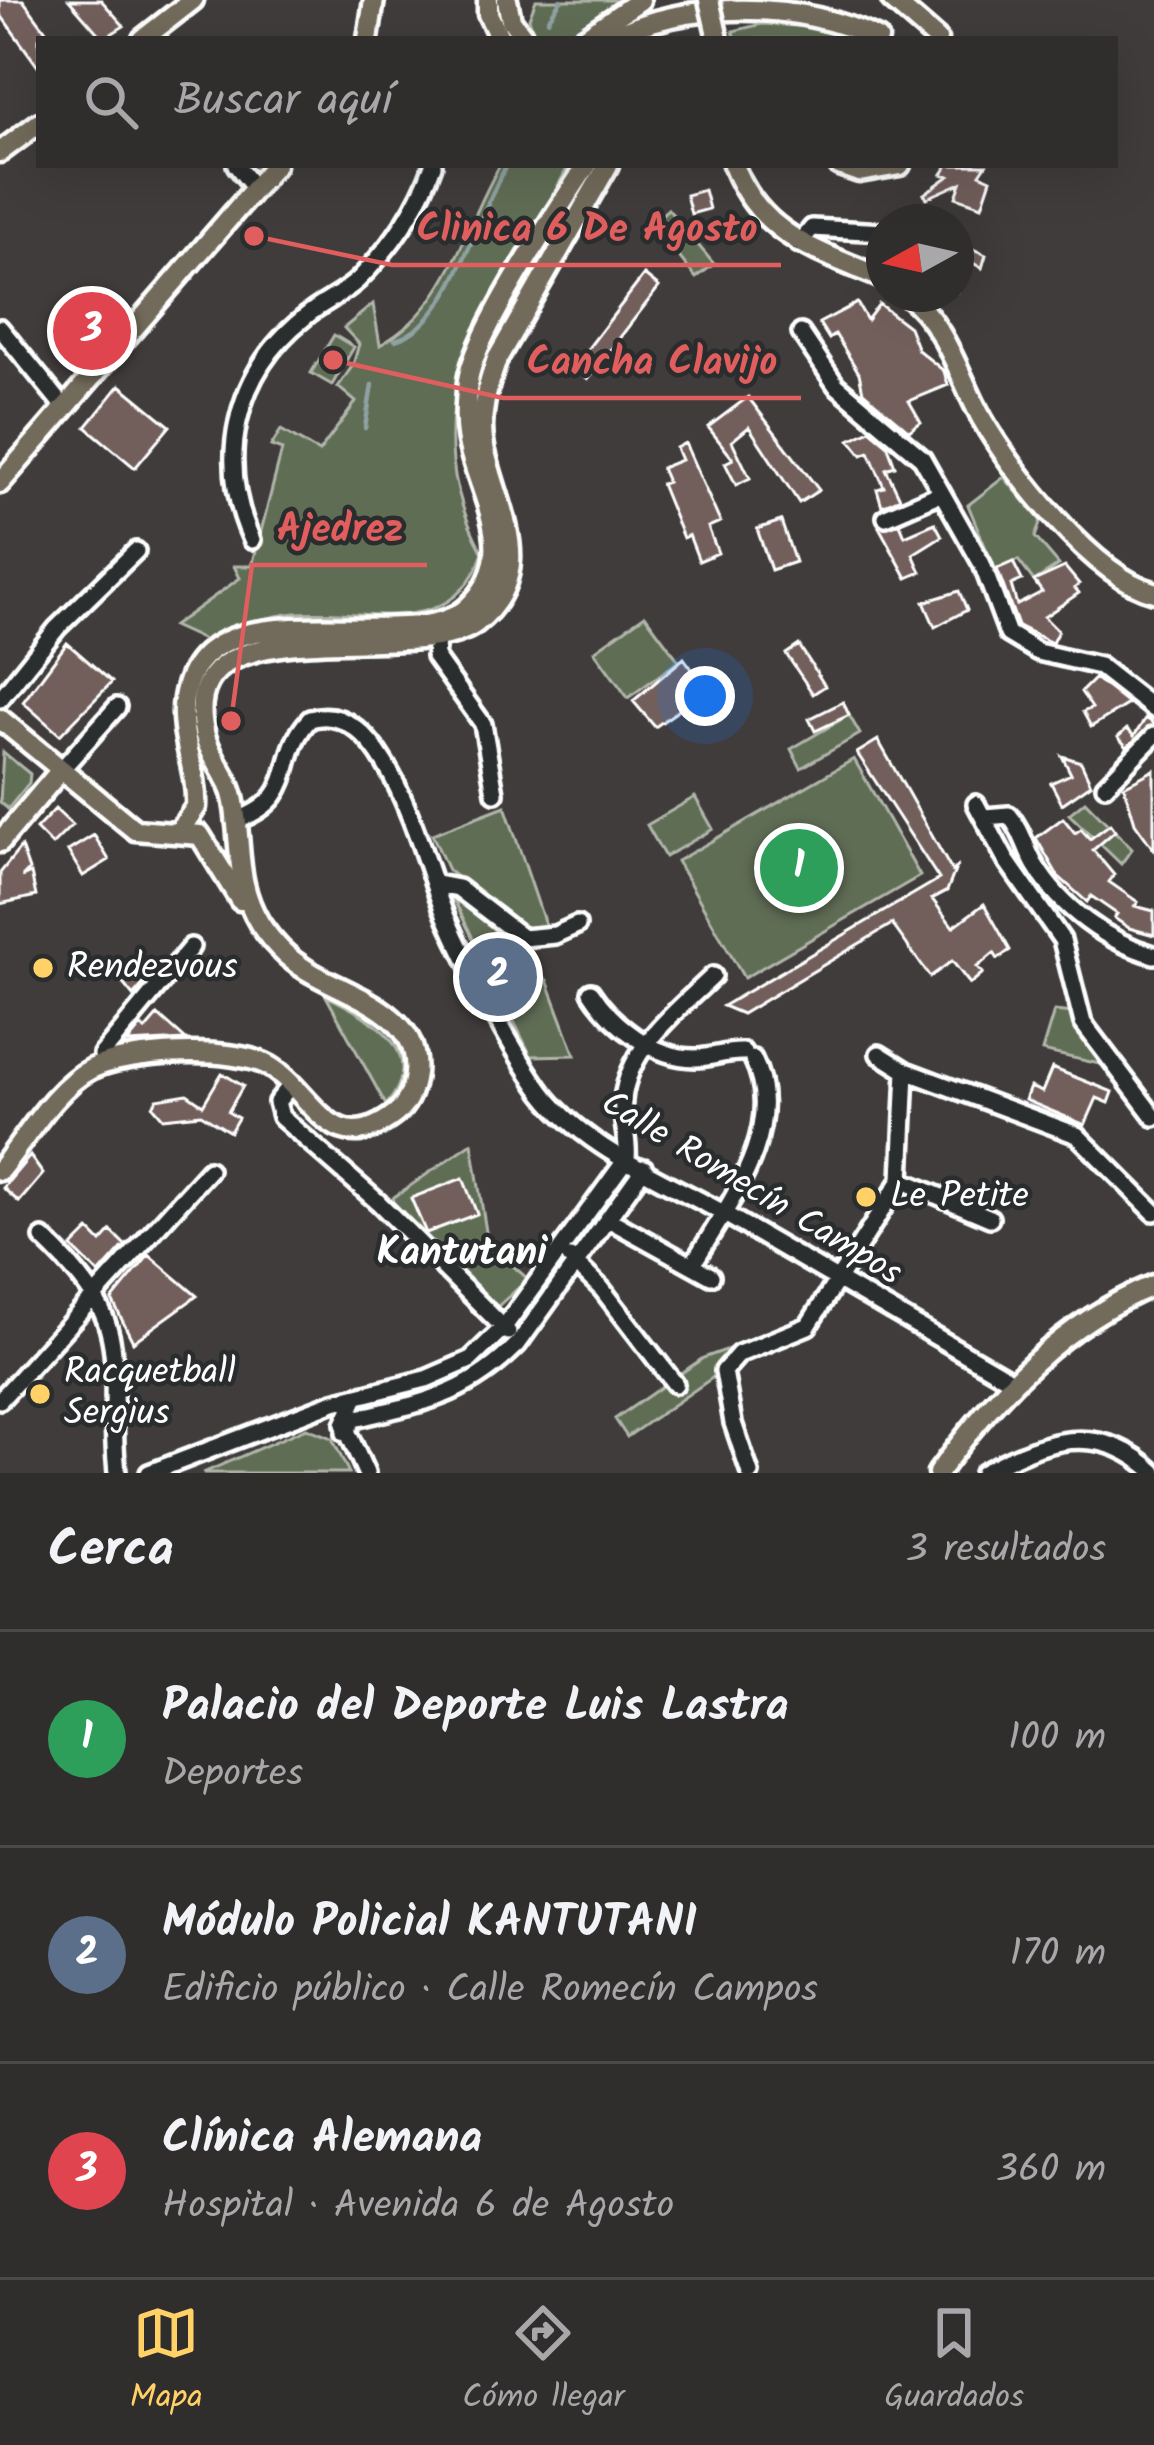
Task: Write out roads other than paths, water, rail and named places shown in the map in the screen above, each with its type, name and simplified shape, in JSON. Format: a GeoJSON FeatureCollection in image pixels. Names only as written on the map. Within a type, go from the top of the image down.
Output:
{"type":"FeatureCollection","features":[{"type":"Feature","properties":{"kind":"main road"},"geometry":{"type":"LineString","coordinates":[[149,36],[193,0]]}},
{"type":"Feature","properties":{"kind":"main road"},"geometry":{"type":"LineString","coordinates":[[368,36],[374,0]]}},
{"type":"Feature","properties":{"kind":"main road"},"geometry":{"type":"LineString","coordinates":[[488,0],[499,25]]}},
{"type":"Feature","properties":{"kind":"main road"},"geometry":{"type":"LineString","coordinates":[[587,36],[640,0]]}},
{"type":"Feature","properties":{"kind":"main road"},"geometry":{"type":"LineString","coordinates":[[698,0],[705,36]]}},
{"type":"Feature","properties":{"kind":"main road"},"geometry":{"type":"LineString","coordinates":[[710,0],[717,36]]}},
{"type":"Feature","properties":{"kind":"main road"},"geometry":{"type":"LineString","coordinates":[[892,0],[934,36]]}},
{"type":"Feature","properties":{"kind":"main road"},"geometry":{"type":"LineString","coordinates":[[615,36],[661,15],[734,6],[799,8],[870,36]]}},
{"type":"Feature","properties":{"kind":"main road"},"geometry":{"type":"LineString","coordinates":[[0,152],[36,125]]}},
{"type":"Feature","properties":{"kind":"main road"},"geometry":{"type":"LineString","coordinates":[[0,483],[272,168]]}},
{"type":"Feature","properties":{"kind":"main road"},"geometry":{"type":"LineString","coordinates":[[181,830],[196,807],[182,723],[184,698],[198,665],[229,643],[293,626],[435,633],[468,607],[492,574],[497,530],[466,429],[468,375],[539,238],[585,168]]}},
{"type":"Feature","properties":{"kind":"main road"},"geometry":{"type":"LineString","coordinates":[[256,916],[237,864],[236,820],[228,780],[203,729],[204,700],[222,669],[239,656],[292,642],[435,633],[479,620],[506,582],[513,556],[512,531],[484,445],[486,389],[496,359],[606,168]]}},
{"type":"Feature","properties":{"kind":"main road"},"geometry":{"type":"LineString","coordinates":[[848,168],[859,172],[882,168]]}},
{"type":"Feature","properties":{"kind":"main road"},"geometry":{"type":"LineString","coordinates":[[740,170],[759,214],[800,244],[866,272]]}},
{"type":"Feature","properties":{"kind":"main road"},"geometry":{"type":"LineString","coordinates":[[922,312],[937,328],[1007,456],[1115,575],[1154,592]]}},
{"type":"Feature","properties":{"kind":"main road"},"geometry":{"type":"LineString","coordinates":[[0,718],[135,830],[159,836],[181,830],[205,841],[240,901],[297,964],[393,1019],[410,1042],[416,1066],[412,1089],[402,1107],[364,1128],[323,1121],[271,1066],[235,1054],[103,1064],[76,1081],[0,1170]]}},
{"type":"Feature","properties":{"kind":"main road"},"geometry":{"type":"LineString","coordinates":[[0,842],[60,771]]}},
{"type":"Feature","properties":{"kind":"main road"},"geometry":{"type":"LineString","coordinates":[[938,1473],[1014,1382],[1076,1326],[1154,1285]]}},
{"type":"Feature","properties":{"kind":"street"},"geometry":{"type":"LineString","coordinates":[[238,168],[254,188]]}},
{"type":"Feature","properties":{"kind":"street"},"geometry":{"type":"LineString","coordinates":[[252,540],[238,509],[233,475],[233,427],[248,391],[265,360],[301,320],[353,285],[387,247],[425,189],[432,168]]}},
{"type":"Feature","properties":{"kind":"street"},"geometry":{"type":"LineString","coordinates":[[800,244],[812,228],[866,231]]}},
{"type":"Feature","properties":{"kind":"street"},"geometry":{"type":"LineString","coordinates":[[0,328],[64,407]]}},
{"type":"Feature","properties":{"kind":"street"},"geometry":{"type":"LineString","coordinates":[[801,333],[836,385],[913,447],[982,564],[1008,634],[1039,652],[1099,666],[1154,710]]}},
{"type":"Feature","properties":{"kind":"street"},"geometry":{"type":"LineString","coordinates":[[886,517],[940,493]]}},
{"type":"Feature","properties":{"kind":"street"},"geometry":{"type":"LineString","coordinates":[[0,699],[57,628],[136,551]]}},
{"type":"Feature","properties":{"kind":"street"},"geometry":{"type":"LineString","coordinates":[[435,633],[435,657],[483,724],[495,793]]}},
{"type":"Feature","properties":{"kind":"street"},"geometry":{"type":"LineString","coordinates":[[60,771],[117,706]]}},
{"type":"Feature","properties":{"kind":"street","name":"Calle Romecín Campos"},"geometry":{"type":"LineString","coordinates":[[236,820],[265,808],[279,793],[310,719],[345,718],[377,753],[423,842],[448,923],[538,1087],[569,1120],[1014,1382]]}},
{"type":"Feature","properties":{"kind":"street"},"geometry":{"type":"LineString","coordinates":[[1105,786],[1154,736]]}},
{"type":"Feature","properties":{"kind":"street"},"geometry":{"type":"LineString","coordinates":[[1154,955],[1110,937],[1072,909],[1032,861],[1026,837],[1009,815],[981,810],[1006,860],[1062,940],[1083,1023],[1154,1117]]}},
{"type":"Feature","properties":{"kind":"street"},"geometry":{"type":"LineString","coordinates":[[437,884],[458,888],[523,938],[555,935],[577,925]]}},
{"type":"Feature","properties":{"kind":"street"},"geometry":{"type":"LineString","coordinates":[[103,1064],[101,1054],[191,947]]}},
{"type":"Feature","properties":{"kind":"street"},"geometry":{"type":"LineString","coordinates":[[149,1473],[356,1397],[427,1379],[470,1360],[504,1327],[627,1158],[622,1100],[647,1043],[713,976]]}},
{"type":"Feature","properties":{"kind":"street"},"geometry":{"type":"LineString","coordinates":[[592,992],[616,1023],[647,1043],[691,1058],[748,1055],[765,1086],[764,1114],[754,1151],[693,1264]]}},
{"type":"Feature","properties":{"kind":"street"},"geometry":{"type":"LineString","coordinates":[[879,1054],[905,1071],[1077,1135],[1154,1212]]}},
{"type":"Feature","properties":{"kind":"street"},"geometry":{"type":"LineString","coordinates":[[750,1473],[725,1391],[727,1366],[739,1354],[808,1326],[901,1180],[905,1071]]}},
{"type":"Feature","properties":{"kind":"street"},"geometry":{"type":"LineString","coordinates":[[290,1085],[278,1102],[281,1117],[378,1202],[518,1344]]}},
{"type":"Feature","properties":{"kind":"street"},"geometry":{"type":"LineString","coordinates":[[345,1433],[354,1419],[431,1400],[480,1381],[518,1344],[644,1168]]}},
{"type":"Feature","properties":{"kind":"street"},"geometry":{"type":"LineString","coordinates":[[0,1400],[209,1170]]}},
{"type":"Feature","properties":{"kind":"street"},"geometry":{"type":"LineString","coordinates":[[901,1180],[990,1218]]}},
{"type":"Feature","properties":{"kind":"street"},"geometry":{"type":"LineString","coordinates":[[608,1219],[711,1276]]}},
{"type":"Feature","properties":{"kind":"street"},"geometry":{"type":"LineString","coordinates":[[43,1238],[89,1281],[112,1339],[117,1473]]}},
{"type":"Feature","properties":{"kind":"street"},"geometry":{"type":"LineString","coordinates":[[561,1250],[675,1384]]}},
{"type":"Feature","properties":{"kind":"street"},"geometry":{"type":"LineString","coordinates":[[427,1379],[431,1400]]}},
{"type":"Feature","properties":{"kind":"street"},"geometry":{"type":"LineString","coordinates":[[356,1397],[345,1414],[345,1433],[366,1473]]}},
{"type":"Feature","properties":{"kind":"street"},"geometry":{"type":"LineString","coordinates":[[296,1420],[322,1421],[345,1433]]}},
{"type":"Feature","properties":{"kind":"street"},"geometry":{"type":"LineString","coordinates":[[983,1473],[1030,1448],[1081,1438],[1130,1451],[1154,1472]]}},
{"type":"Feature","properties":{"kind":"waterway"},"geometry":{"type":"LineString","coordinates":[[548,20],[561,0]]}},
{"type":"Feature","properties":{"kind":"waterway"},"geometry":{"type":"LineString","coordinates":[[395,340],[415,330],[448,290],[505,168]]}},
{"type":"Feature","properties":{"kind":"waterway"},"geometry":{"type":"LineString","coordinates":[[365,428],[372,385]]}},
{"type":"Feature","properties":{"kind":"place","name":"Clinica 6 De Agosto"},"geometry":{"type":"Point","coordinates":[254,236]}},
{"type":"Feature","properties":{"kind":"place","name":"Clínica Alemana"},"geometry":{"type":"Point","coordinates":[92,331]}},
{"type":"Feature","properties":{"kind":"place","name":"Cancha Clavijo"},"geometry":{"type":"Point","coordinates":[333,360]}},
{"type":"Feature","properties":{"kind":"place","name":"Ajedrez"},"geometry":{"type":"Point","coordinates":[231,721]}},
{"type":"Feature","properties":{"kind":"place","name":"Palacio del Deporte Luis Lastra"},"geometry":{"type":"Point","coordinates":[799,868]}},
{"type":"Feature","properties":{"kind":"place","name":"Rendezvous"},"geometry":{"type":"Point","coordinates":[43,968]}},
{"type":"Feature","properties":{"kind":"place","name":"Módulo Policial KANTUTANI"},"geometry":{"type":"Point","coordinates":[498,977]}},
{"type":"Feature","properties":{"kind":"place","name":"Le Petite"},"geometry":{"type":"Point","coordinates":[866,1197]}},
{"type":"Feature","properties":{"kind":"place","name":"Racquetball Sergius"},"geometry":{"type":"Point","coordinates":[40,1394]}},
{"type":"Feature","properties":{"kind":"district","name":"Kantutani"},"geometry":{"type":"Point","coordinates":[462,1254]}}]}
